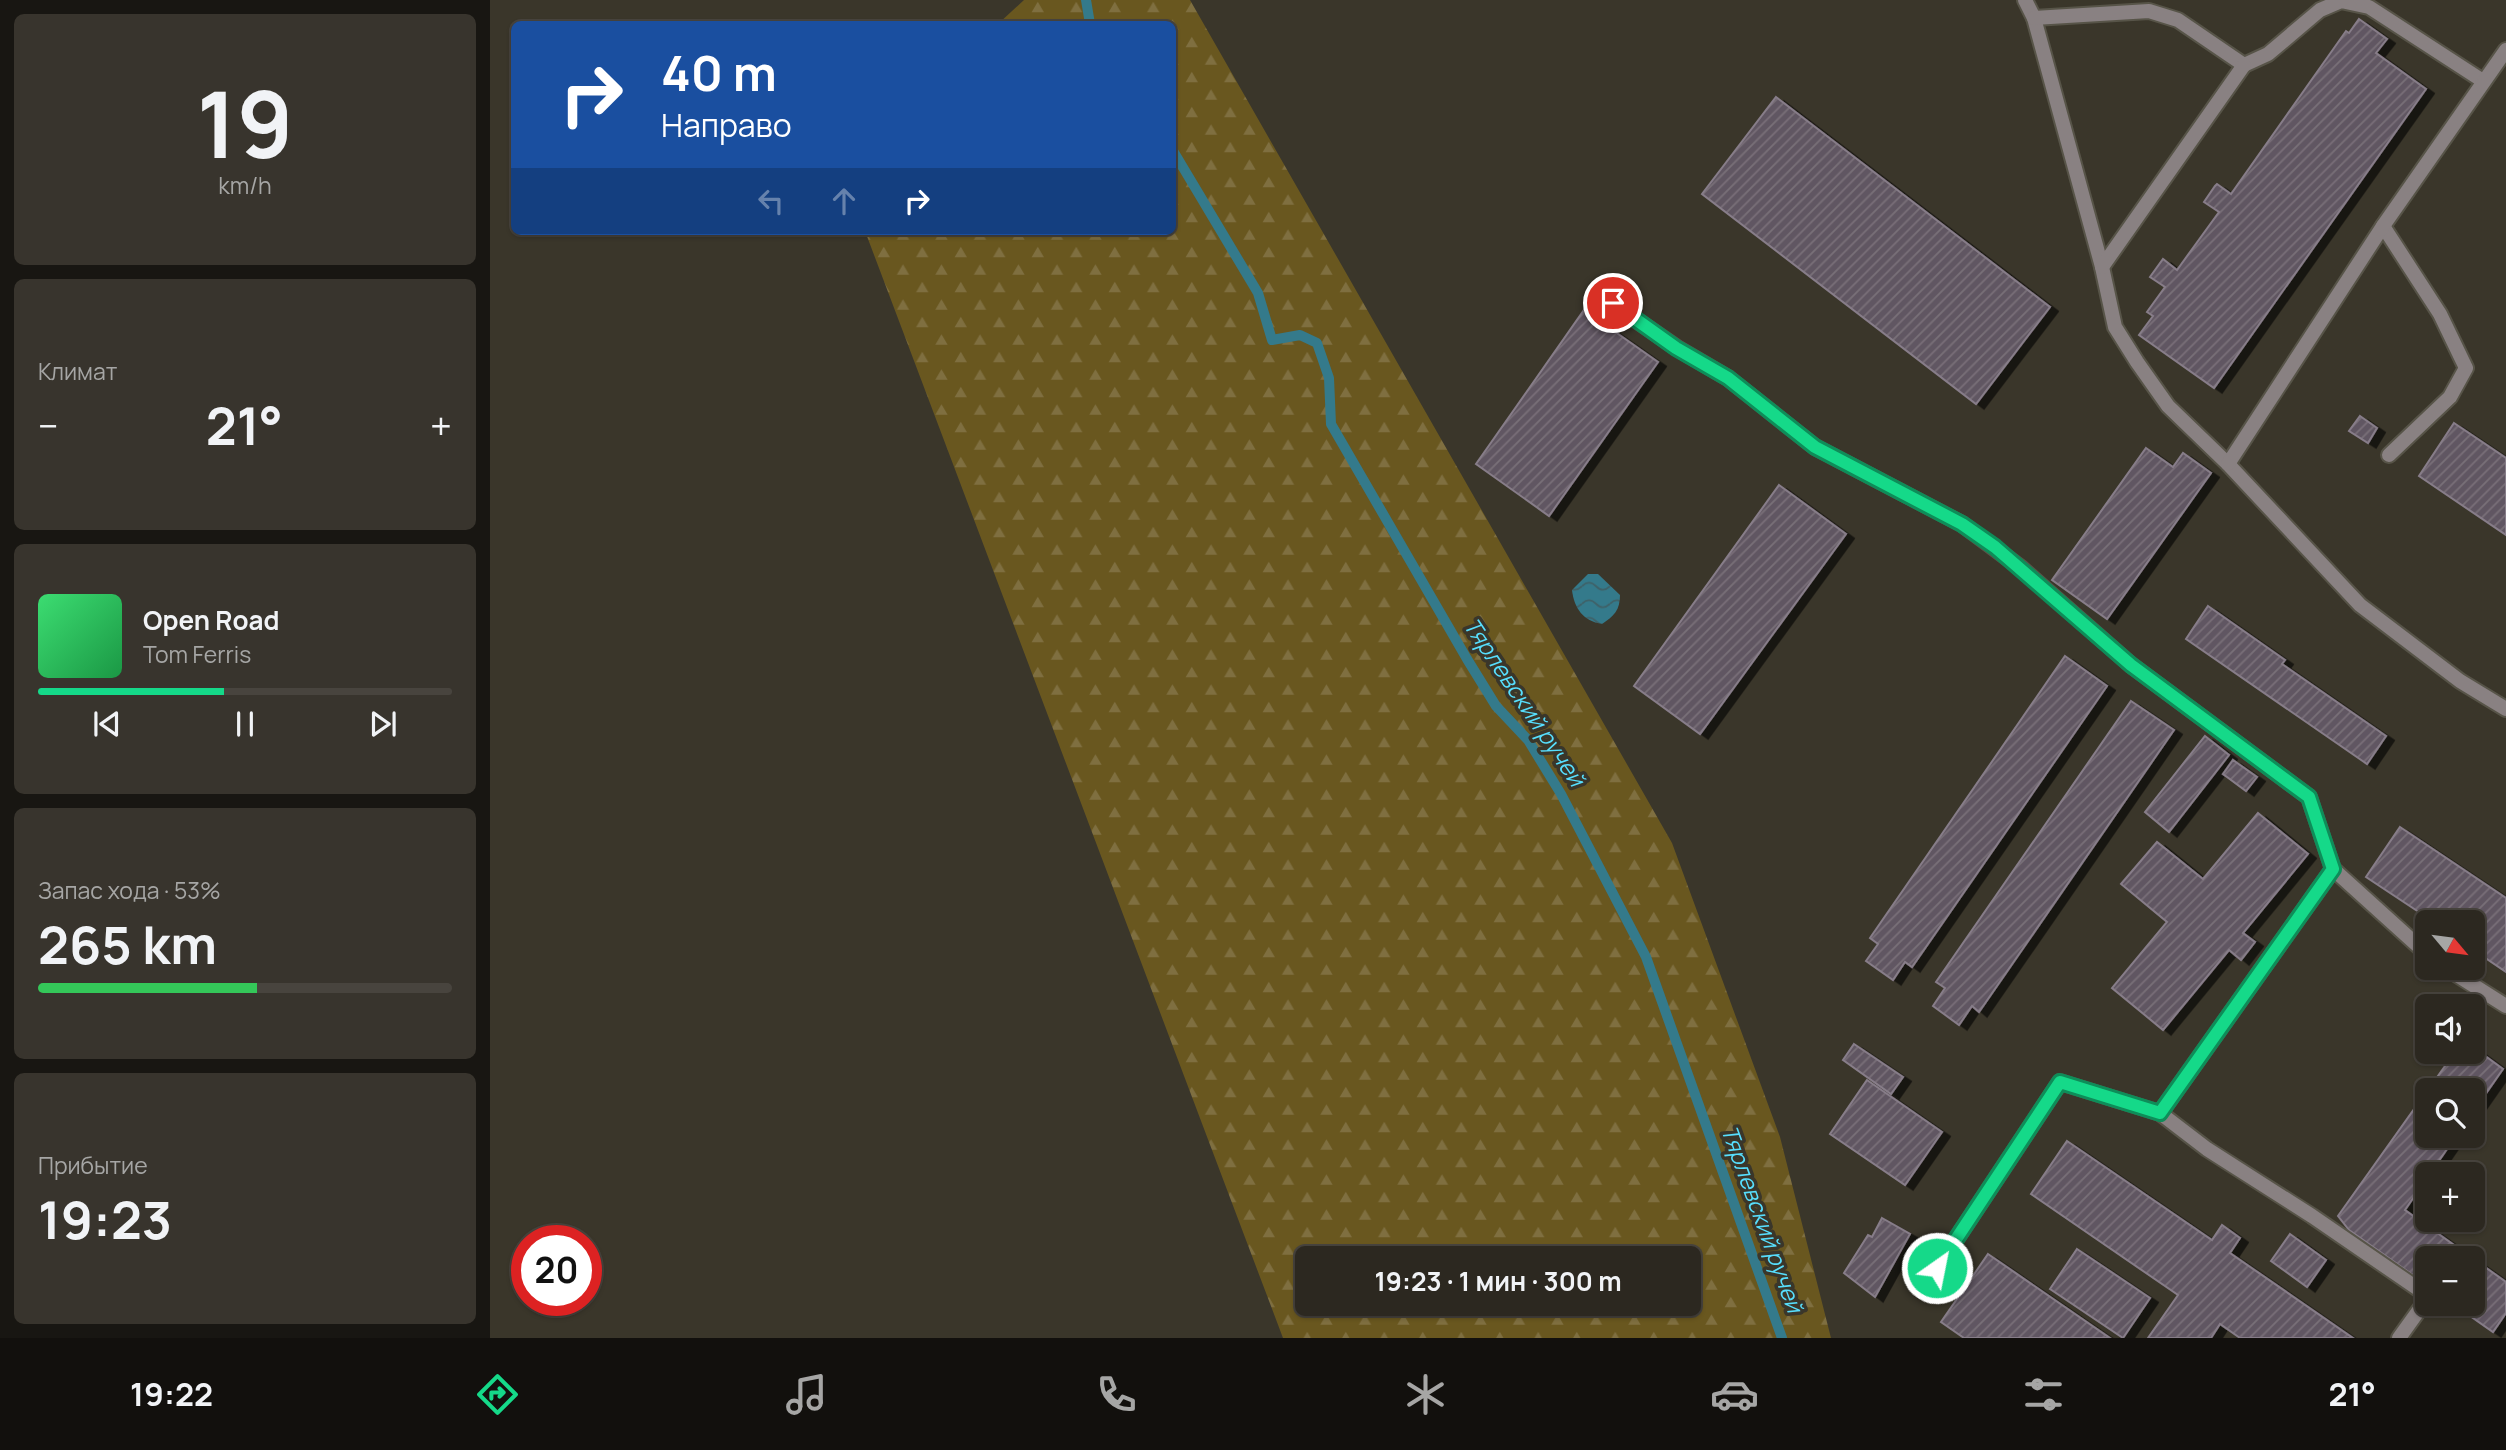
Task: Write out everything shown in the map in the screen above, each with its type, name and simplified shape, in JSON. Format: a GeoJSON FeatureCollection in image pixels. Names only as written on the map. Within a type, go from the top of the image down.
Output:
{"type":"FeatureCollection","features":[{"type":"Feature","properties":{"kind":"lane"},"geometry":{"type":"LineString","coordinates":[[2025,0],[2034,19],[2102,267],[2115,327],[2137,362],[2168,406],[2228,464],[2360,605],[2460,681],[2506,709]]}},
{"type":"Feature","properties":{"kind":"lane"},"geometry":{"type":"LineString","coordinates":[[2102,267],[2244,65],[2268,54],[2320,10],[2341,1],[2369,7],[2483,81]]}},
{"type":"Feature","properties":{"kind":"lane"},"geometry":{"type":"LineString","coordinates":[[2034,19],[2149,11],[2178,20],[2244,65]]}},
{"type":"Feature","properties":{"kind":"lane"},"geometry":{"type":"LineString","coordinates":[[2228,464],[2384,226],[2506,50]]}},
{"type":"Feature","properties":{"kind":"lane"},"geometry":{"type":"LineString","coordinates":[[2384,226],[2440,314],[2466,368],[2450,397],[2389,455]]}},
{"type":"Feature","properties":{"kind":"lane"},"geometry":{"type":"LineString","coordinates":[[1613,303],[1676,348],[1728,378],[1815,447],[1962,524],[2003,554],[2131,665],[2309,797],[2333,869],[2415,943]]}},
{"type":"Feature","properties":{"kind":"lane"},"geometry":{"type":"LineString","coordinates":[[2160,1113],[2333,869]]}},
{"type":"Feature","properties":{"kind":"lane"},"geometry":{"type":"LineString","coordinates":[[2464,980],[2506,1006]]}},
{"type":"Feature","properties":{"kind":"lane"},"geometry":{"type":"LineString","coordinates":[[1937,1268],[2060,1082],[2160,1113],[2207,1149],[2312,1216],[2415,1289]]}},
{"type":"Feature","properties":{"kind":"lane"},"geometry":{"type":"LineString","coordinates":[[2399,1338],[2415,1315]]}},
{"type":"Feature","properties":{"kind":"green space"},"geometry":{"type":"Polygon","coordinates":[[[1024,0],[1190,0],[1672,843],[1780,1137],[1831,1338],[1283,1338],[867,235],[1176,235],[1176,21],[1001,21],[1024,0]]]}},
{"type":"Feature","properties":{"kind":"water"},"geometry":{"type":"Polygon","coordinates":[[[1588,574],[1598,574],[1620,595],[1616,612],[1602,624],[1585,617],[1577,608],[1573,597],[1572,590],[1588,574]]]}},
{"type":"Feature","properties":{"kind":"building"},"geometry":{"type":"Polygon","coordinates":[[[2359,19],[2387,39],[2376,53],[2426,89],[2214,388],[2139,335],[2153,316],[2147,312],[2165,287],[2150,277],[2163,259],[2177,270],[2219,212],[2204,202],[2215,186],[2217,184],[2231,194],[2346,31],[2349,33],[2359,19]]]}},
{"type":"Feature","properties":{"kind":"building"},"geometry":{"type":"Polygon","coordinates":[[[1776,97],[2050,307],[1976,404],[1702,194],[1776,97]]]}},
{"type":"Feature","properties":{"kind":"building"},"geometry":{"type":"Polygon","coordinates":[[[1584,310],[1658,362],[1549,516],[1476,464],[1584,310]]]}},
{"type":"Feature","properties":{"kind":"building"},"geometry":{"type":"Polygon","coordinates":[[[2360,416],[2377,428],[2368,443],[2349,431],[2360,416]]]}},
{"type":"Feature","properties":{"kind":"building"},"geometry":{"type":"Polygon","coordinates":[[[2454,423],[2506,458],[2506,535],[2419,476],[2454,423]]]}},
{"type":"Feature","properties":{"kind":"building"},"geometry":{"type":"Polygon","coordinates":[[[2146,448],[2173,467],[2183,453],[2211,473],[2107,619],[2052,580],[2146,448]]]}},
{"type":"Feature","properties":{"kind":"building"},"geometry":{"type":"Polygon","coordinates":[[[1779,485],[1846,534],[1700,734],[1634,686],[1779,485]]]}},
{"type":"Feature","properties":{"kind":"building"},"geometry":{"type":"Polygon","coordinates":[[[2208,606],[2285,660],[2282,664],[2386,736],[2367,764],[2186,639],[2208,606]]]}},
{"type":"Feature","properties":{"kind":"building"},"geometry":{"type":"Polygon","coordinates":[[[2065,656],[2107,686],[1912,967],[1905,962],[1893,980],[1866,961],[1878,944],[1870,938],[2065,656]]]}},
{"type":"Feature","properties":{"kind":"building"},"geometry":{"type":"Polygon","coordinates":[[[2131,701],[2174,730],[1979,1012],[1972,1006],[1959,1025],[1933,1006],[1945,988],[1936,982],[2131,701]]]}},
{"type":"Feature","properties":{"kind":"building"},"geometry":{"type":"Polygon","coordinates":[[[2205,736],[2229,755],[2169,832],[2145,812],[2205,736]]]}},
{"type":"Feature","properties":{"kind":"building"},"geometry":{"type":"Polygon","coordinates":[[[2233,760],[2257,777],[2246,791],[2223,774],[2233,760]]]}},
{"type":"Feature","properties":{"kind":"building"},"geometry":{"type":"Polygon","coordinates":[[[2258,813],[2308,854],[2243,933],[2255,942],[2241,960],[2229,950],[2163,1030],[2112,988],[2167,922],[2121,884],[2157,842],[2203,879],[2258,813]]]}},
{"type":"Feature","properties":{"kind":"building"},"geometry":{"type":"Polygon","coordinates":[[[2400,827],[2506,898],[2506,972],[2485,958],[2485,910],[2416,910],[2366,877],[2400,827]]]}},
{"type":"Feature","properties":{"kind":"building"},"geometry":{"type":"Polygon","coordinates":[[[1854,1044],[1903,1077],[1891,1094],[1843,1060],[1854,1044]]]}},
{"type":"Feature","properties":{"kind":"building"},"geometry":{"type":"Polygon","coordinates":[[[2485,1056],[2503,1069],[2485,1095],[2485,1078],[2437,1078],[2446,1064],[2485,1064],[2485,1056]]]}},
{"type":"Feature","properties":{"kind":"building"},"geometry":{"type":"Polygon","coordinates":[[[1867,1080],[1942,1132],[1905,1185],[1830,1134],[1867,1080]]]}},
{"type":"Feature","properties":{"kind":"building"},"geometry":{"type":"Polygon","coordinates":[[[2415,1108],[2415,1148],[2448,1148],[2438,1162],[2415,1162],[2415,1195],[2405,1210],[2415,1217],[2415,1232],[2436,1232],[2455,1246],[2415,1246],[2415,1277],[2349,1230],[2338,1216],[2415,1108]]]}},
{"type":"Feature","properties":{"kind":"building"},"geometry":{"type":"Polygon","coordinates":[[[2067,1141],[2212,1240],[2222,1225],[2240,1238],[2230,1253],[2353,1338],[2240,1338],[2220,1324],[2211,1338],[2148,1338],[2178,1295],[2031,1194],[2067,1141]]]}},
{"type":"Feature","properties":{"kind":"building"},"geometry":{"type":"Polygon","coordinates":[[[1882,1218],[1910,1234],[1875,1297],[1844,1273],[1868,1235],[1872,1237],[1882,1218]]]}},
{"type":"Feature","properties":{"kind":"building"},"geometry":{"type":"Polygon","coordinates":[[[2290,1234],[2326,1260],[2307,1287],[2271,1261],[2290,1234]]]}},
{"type":"Feature","properties":{"kind":"building"},"geometry":{"type":"Polygon","coordinates":[[[2077,1249],[2150,1298],[2123,1338],[2050,1289],[2077,1249]]]}},
{"type":"Feature","properties":{"kind":"building"},"geometry":{"type":"Polygon","coordinates":[[[1988,1254],[2110,1338],[1964,1338],[1941,1322],[1988,1254]]]}},
{"type":"Feature","properties":{"kind":"building"},"geometry":{"type":"Polygon","coordinates":[[[2485,1267],[2506,1282],[2506,1313],[2493,1332],[2470,1316],[2485,1316],[2485,1267]]]}},
{"type":"Feature","properties":{"kind":"waterway","name":"Тярлевский ручей"},"geometry":{"type":"LineString","coordinates":[[1086,0],[1090,21]]}},
{"type":"Feature","properties":{"kind":"waterway","name":"Тярлевский ручей"},"geometry":{"type":"LineString","coordinates":[[1176,156],[1258,293],[1272,340],[1300,335],[1317,343],[1329,378],[1331,424],[1496,706],[1528,740],[1561,794],[1646,957],[1782,1338]]}},
{"type":"Feature","properties":{"kind":"route"},"geometry":{"type":"LineString","coordinates":[[1613,303],[1676,348],[1728,378],[1815,447],[1962,524],[1995,547],[2131,665],[2309,797],[2333,869],[2160,1113],[2060,1082],[1937,1268]]}}]}
